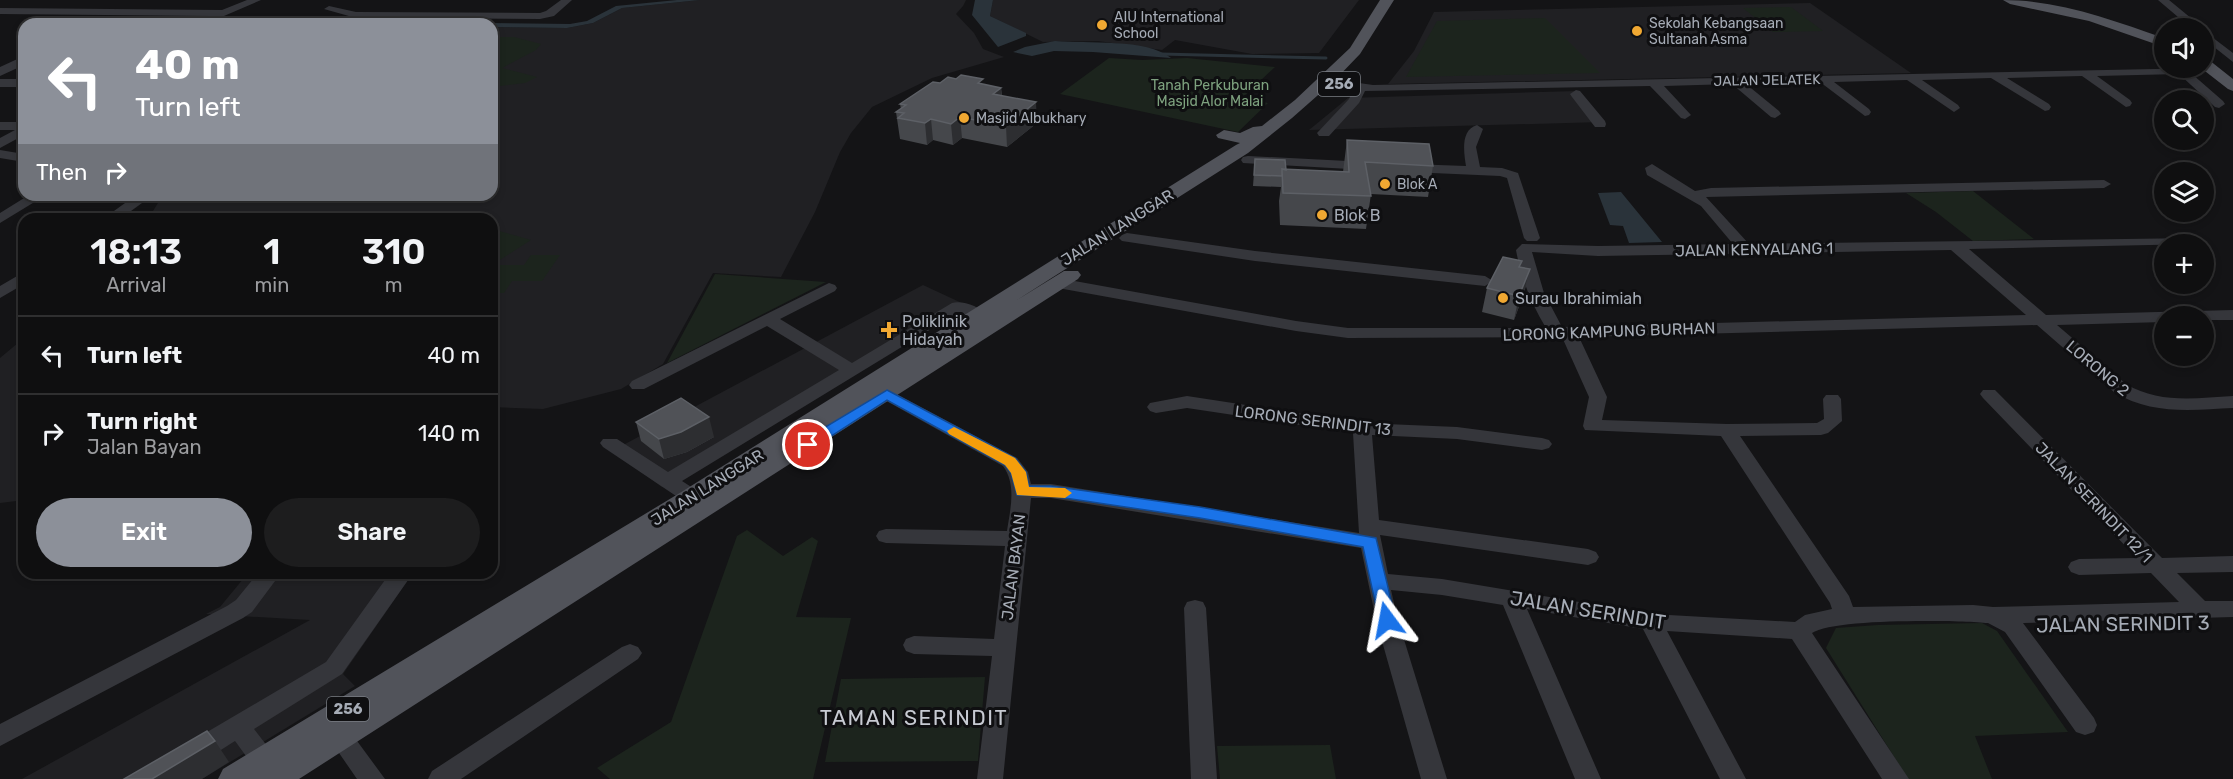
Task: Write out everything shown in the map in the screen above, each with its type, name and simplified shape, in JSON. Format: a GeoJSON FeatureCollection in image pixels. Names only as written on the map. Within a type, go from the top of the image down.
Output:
{"type":"FeatureCollection","features":[{"type":"Feature","properties":{"kind":"main road","name":"JALAN LANGGAR"},"geometry":{"type":"LineString","coordinates":[[269,770],[692,497],[1242,149],[1282,118],[1354,52],[1387,0]]}},
{"type":"Feature","properties":{"kind":"main road"},"geometry":{"type":"LineString","coordinates":[[2010,0],[2094,18],[2154,39]]}},
{"type":"Feature","properties":{"kind":"main road"},"geometry":{"type":"LineString","coordinates":[[2032,0],[2100,16],[2154,34]]}},
{"type":"Feature","properties":{"kind":"main road","name":"JALAN LANGGAR"},"geometry":{"type":"LineString","coordinates":[[234,779],[269,770],[340,737],[887,394],[1248,160],[1351,91],[1367,54],[1403,1]]}},
{"type":"Feature","properties":{"kind":"main road"},"geometry":{"type":"LineString","coordinates":[[2214,70],[2233,86]]}},
{"type":"Feature","properties":{"kind":"main road"},"geometry":{"type":"LineString","coordinates":[[1224,135],[1248,137],[1282,118]]}},
{"type":"Feature","properties":{"kind":"street"},"geometry":{"type":"LineString","coordinates":[[1,25],[51,0]]}},
{"type":"Feature","properties":{"kind":"street"},"geometry":{"type":"LineString","coordinates":[[212,18],[256,0]]}},
{"type":"Feature","properties":{"kind":"street"},"geometry":{"type":"LineString","coordinates":[[350,2],[329,9],[356,15],[540,16],[550,14],[567,0]]}},
{"type":"Feature","properties":{"kind":"street"},"geometry":{"type":"LineString","coordinates":[[2163,0],[2185,18]]}},
{"type":"Feature","properties":{"kind":"street"},"geometry":{"type":"LineString","coordinates":[[0,11],[221,13]]}},
{"type":"Feature","properties":{"kind":"street"},"geometry":{"type":"LineString","coordinates":[[103,18],[114,12]]}},
{"type":"Feature","properties":{"kind":"street"},"geometry":{"type":"LineString","coordinates":[[2214,43],[2233,59]]}},
{"type":"Feature","properties":{"kind":"street"},"geometry":{"type":"LineString","coordinates":[[0,72],[18,63]]}},
{"type":"Feature","properties":{"kind":"street","name":"JALAN JELATEK"},"geometry":{"type":"LineString","coordinates":[[1351,91],[1572,89],[1654,82],[2154,71]]}},
{"type":"Feature","properties":{"kind":"street"},"geometry":{"type":"LineString","coordinates":[[2084,72],[2126,103]]}},
{"type":"Feature","properties":{"kind":"street"},"geometry":{"type":"LineString","coordinates":[[1994,75],[2045,107]]}},
{"type":"Feature","properties":{"kind":"street"},"geometry":{"type":"LineString","coordinates":[[1910,76],[1954,108]]}},
{"type":"Feature","properties":{"kind":"street"},"geometry":{"type":"LineString","coordinates":[[2190,78],[2219,104]]}},
{"type":"Feature","properties":{"kind":"street"},"geometry":{"type":"LineString","coordinates":[[1823,79],[1865,112]]}},
{"type":"Feature","properties":{"kind":"street"},"geometry":{"type":"LineString","coordinates":[[1735,81],[1775,114]]}},
{"type":"Feature","properties":{"kind":"street"},"geometry":{"type":"LineString","coordinates":[[1654,82],[1685,115]]}},
{"type":"Feature","properties":{"kind":"street"},"geometry":{"type":"LineString","coordinates":[[0,83],[18,83]]}},
{"type":"Feature","properties":{"kind":"street"},"geometry":{"type":"LineString","coordinates":[[1572,89],[1600,124]]}},
{"type":"Feature","properties":{"kind":"street"},"geometry":{"type":"LineString","coordinates":[[1324,133],[1351,91]]}},
{"type":"Feature","properties":{"kind":"street"},"geometry":{"type":"LineString","coordinates":[[0,126],[18,128]]}},
{"type":"Feature","properties":{"kind":"street"},"geometry":{"type":"LineString","coordinates":[[1474,171],[1469,147],[1477,129]]}},
{"type":"Feature","properties":{"kind":"street"},"geometry":{"type":"LineString","coordinates":[[0,144],[18,132]]}},
{"type":"Feature","properties":{"kind":"street"},"geometry":{"type":"LineString","coordinates":[[0,154],[18,157]]}},
{"type":"Feature","properties":{"kind":"street"},"geometry":{"type":"LineString","coordinates":[[1248,160],[1506,173],[1515,178],[1530,242],[1524,250],[1535,293],[1563,332],[1594,385],[1598,397],[1592,426],[1821,429],[1833,421],[1832,399]]}},
{"type":"Feature","properties":{"kind":"street"},"geometry":{"type":"LineString","coordinates":[[1652,168],[1652,172],[1706,203],[1745,249]]}},
{"type":"Feature","properties":{"kind":"street"},"geometry":{"type":"LineString","coordinates":[[1691,195],[1711,192],[2104,184]]}},
{"type":"Feature","properties":{"kind":"street"},"geometry":{"type":"LineString","coordinates":[[0,219],[29,201]]}},
{"type":"Feature","properties":{"kind":"street"},"geometry":{"type":"LineString","coordinates":[[119,213],[137,201]]}},
{"type":"Feature","properties":{"kind":"street"},"geometry":{"type":"LineString","coordinates":[[1127,238],[1255,256],[1485,281]]}},
{"type":"Feature","properties":{"kind":"street","name":"JALAN KENYALANG 1"},"geometry":{"type":"LineString","coordinates":[[1530,242],[1598,251],[2154,242]]}},
{"type":"Feature","properties":{"kind":"street","name":"LORONG 2"},"geometry":{"type":"LineString","coordinates":[[1956,246],[2120,388],[2137,400],[2159,404],[2233,402]]}},
{"type":"Feature","properties":{"kind":"street"},"geometry":{"type":"LineString","coordinates":[[0,293],[18,281]]}},
{"type":"Feature","properties":{"kind":"street","name":"LORONG KAMPUNG BURHAN"},"geometry":{"type":"LineString","coordinates":[[1058,283],[1296,326],[1348,333],[1493,334],[2154,317]]}},
{"type":"Feature","properties":{"kind":"street"},"geometry":{"type":"LineString","coordinates":[[638,385],[829,288]]}},
{"type":"Feature","properties":{"kind":"street"},"geometry":{"type":"LineString","coordinates":[[668,480],[958,306],[979,315]]}},
{"type":"Feature","properties":{"kind":"street"},"geometry":{"type":"LineString","coordinates":[[2214,315],[2233,315]]}},
{"type":"Feature","properties":{"kind":"street"},"geometry":{"type":"LineString","coordinates":[[768,319],[853,371]]}},
{"type":"Feature","properties":{"kind":"street","name":"JALAN BAYAN"},"geometry":{"type":"LineString","coordinates":[[887,394],[1010,462],[1018,472],[1022,491],[990,779]]}},
{"type":"Feature","properties":{"kind":"street","name":"JALAN SERINDIT 12/1"},"geometry":{"type":"LineString","coordinates":[[1989,394],[2200,610]]}},
{"type":"Feature","properties":{"kind":"street","name":"LORONG SERINDIT 13"},"geometry":{"type":"LineString","coordinates":[[1156,407],[1187,402],[1362,429],[1457,433],[1542,444]]}},
{"type":"Feature","properties":{"kind":"street"},"geometry":{"type":"LineString","coordinates":[[1362,429],[1370,534],[1378,581],[1387,620],[1434,779]]}},
{"type":"Feature","properties":{"kind":"street"},"geometry":{"type":"LineString","coordinates":[[1727,429],[1841,602],[1844,615]]}},
{"type":"Feature","properties":{"kind":"street"},"geometry":{"type":"LineString","coordinates":[[610,443],[692,497]]}},
{"type":"Feature","properties":{"kind":"street"},"geometry":{"type":"LineString","coordinates":[[1022,491],[1063,492],[1200,513],[1588,557]]}},
{"type":"Feature","properties":{"kind":"street"},"geometry":{"type":"LineString","coordinates":[[886,536],[1017,539]]}},
{"type":"Feature","properties":{"kind":"street"},"geometry":{"type":"LineString","coordinates":[[2079,567],[2233,564]]}},
{"type":"Feature","properties":{"kind":"street"},"geometry":{"type":"LineString","coordinates":[[0,736],[235,612],[244,606],[265,579]]}},
{"type":"Feature","properties":{"kind":"street"},"geometry":{"type":"LineString","coordinates":[[174,764],[334,668],[398,579]]}},
{"type":"Feature","properties":{"kind":"street","name":"JALAN SERINDIT"},"geometry":{"type":"LineString","coordinates":[[1378,581],[1442,587],[1651,622],[1799,631]]}},
{"type":"Feature","properties":{"kind":"street"},"geometry":{"type":"LineString","coordinates":[[1511,599],[1588,779]]}},
{"type":"Feature","properties":{"kind":"street"},"geometry":{"type":"LineString","coordinates":[[1195,608],[1204,779]]}},
{"type":"Feature","properties":{"kind":"street"},"geometry":{"type":"LineString","coordinates":[[1896,779],[1799,631],[1813,621],[1844,615],[1973,613],[1992,615],[2233,609]]}},
{"type":"Feature","properties":{"kind":"street"},"geometry":{"type":"LineString","coordinates":[[1992,615],[2013,626],[2085,724]]}},
{"type":"Feature","properties":{"kind":"street","name":"JALAN SERINDIT 3"},"geometry":{"type":"LineString","coordinates":[[2013,626],[2233,621]]}},
{"type":"Feature","properties":{"kind":"street"},"geometry":{"type":"LineString","coordinates":[[1651,622],[1733,779]]}},
{"type":"Feature","properties":{"kind":"street"},"geometry":{"type":"LineString","coordinates":[[914,645],[1004,648]]}},
{"type":"Feature","properties":{"kind":"street"},"geometry":{"type":"LineString","coordinates":[[441,779],[630,653]]}},
{"type":"Feature","properties":{"kind":"street"},"geometry":{"type":"LineString","coordinates":[[238,727],[269,770]]}},
{"type":"Feature","properties":{"kind":"street"},"geometry":{"type":"LineString","coordinates":[[340,737],[372,779]]}},
{"type":"Feature","properties":{"kind":"shaded area"},"geometry":{"type":"Polygon","coordinates":[[[700,0],[966,0],[956,14],[974,33],[983,49],[1004,57],[932,78],[872,107],[851,133],[840,152],[815,212],[781,277],[713,273],[663,364],[621,389],[543,409],[498,407],[498,213],[152,213],[159,201],[498,201],[498,27],[567,28],[593,23],[622,8],[700,0]]]}},
{"type":"Feature","properties":{"kind":"shaded area"},"geometry":{"type":"Polygon","coordinates":[[[700,0],[622,8],[593,23],[567,28],[498,27],[498,23],[570,24],[587,21],[616,6],[700,0]]]}},
{"type":"Feature","properties":{"kind":"shaded area"},"geometry":{"type":"Polygon","coordinates":[[[975,0],[993,0],[990,16],[1026,33],[1026,36],[998,47],[972,15],[975,0]]]}},
{"type":"Feature","properties":{"kind":"shaded area"},"geometry":{"type":"Polygon","coordinates":[[[993,0],[1359,0],[1319,53],[1252,54],[1175,40],[1162,50],[1098,41],[1043,42],[990,16],[993,0]]]}},
{"type":"Feature","properties":{"kind":"shaded area","name":"Sekolah Kebangsaan Sultanah Asma"},"geometry":{"type":"Polygon","coordinates":[[[1810,3],[1911,73],[1388,84],[1414,51],[1434,12],[1810,3]]]}},
{"type":"Feature","properties":{"kind":"shaded area"},"geometry":{"type":"Polygon","coordinates":[[[1055,41],[1116,43],[1147,47],[1171,58],[1054,51],[1032,56],[1013,52],[1055,41]]]}},
{"type":"Feature","properties":{"kind":"shaded area"},"geometry":{"type":"Polygon","coordinates":[[[1577,91],[1602,122],[1309,130],[1348,98],[1577,91]]]}},
{"type":"Feature","properties":{"kind":"shaded area"},"geometry":{"type":"Polygon","coordinates":[[[1621,192],[1662,242],[1629,243],[1623,226],[1610,225],[1598,193],[1621,192]]]}},
{"type":"Feature","properties":{"kind":"shaded area"},"geometry":{"type":"Polygon","coordinates":[[[923,285],[966,305],[662,487],[612,451],[923,285]]]}},
{"type":"Feature","properties":{"kind":"shaded area"},"geometry":{"type":"Polygon","coordinates":[[[18,343],[18,501],[0,503],[0,358],[18,343]]]}},
{"type":"Feature","properties":{"kind":"shaded area"},"geometry":{"type":"Polygon","coordinates":[[[243,579],[409,579],[343,674],[355,686],[202,779],[22,779],[310,620],[206,614],[220,607],[243,579]]]}},
{"type":"Feature","properties":{"kind":"green space"},"geometry":{"type":"Polygon","coordinates":[[[1791,7],[1823,31],[1773,32],[1743,8],[1791,7]]]}},
{"type":"Feature","properties":{"kind":"green space"},"geometry":{"type":"Polygon","coordinates":[[[1545,18],[1600,73],[1406,77],[1437,21],[1545,18]]]}},
{"type":"Feature","properties":{"kind":"green space"},"geometry":{"type":"Polygon","coordinates":[[[498,37],[514,37],[541,44],[536,50],[502,68],[537,77],[525,83],[498,86],[498,37]]]}},
{"type":"Feature","properties":{"kind":"green space","name":"Tanah Perkuburan Masjid Alor Malai"},"geometry":{"type":"Polygon","coordinates":[[[1109,58],[1142,60],[1187,58],[1275,67],[1243,97],[1268,103],[1238,132],[1060,94],[1109,58]]]}},
{"type":"Feature","properties":{"kind":"green space"},"geometry":{"type":"Polygon","coordinates":[[[1973,191],[2034,239],[1973,241],[1936,212],[1906,193],[1973,191]]]}},
{"type":"Feature","properties":{"kind":"green space"},"geometry":{"type":"Polygon","coordinates":[[[498,231],[531,240],[498,261],[498,231]]]}},
{"type":"Feature","properties":{"kind":"green space"},"geometry":{"type":"Polygon","coordinates":[[[531,255],[560,255],[542,281],[512,281],[504,293],[498,293],[498,265],[524,265],[531,255]]]}},
{"type":"Feature","properties":{"kind":"green space"},"geometry":{"type":"Polygon","coordinates":[[[715,274],[826,282],[667,363],[715,274]]]}},
{"type":"Feature","properties":{"kind":"green space"},"geometry":{"type":"Polygon","coordinates":[[[747,530],[783,556],[812,537],[818,541],[796,617],[851,618],[813,779],[610,779],[597,768],[671,722],[737,536],[747,530]]]}},
{"type":"Feature","properties":{"kind":"green space"},"geometry":{"type":"Polygon","coordinates":[[[1982,623],[1997,631],[2068,732],[1975,736],[1992,779],[1908,779],[1826,648],[1836,628],[1982,623]]]}},
{"type":"Feature","properties":{"kind":"green space"},"geometry":{"type":"Polygon","coordinates":[[[985,677],[978,761],[825,762],[841,679],[985,677]]]}},
{"type":"Feature","properties":{"kind":"green space"},"geometry":{"type":"Polygon","coordinates":[[[1330,745],[1336,779],[1220,779],[1217,746],[1330,745]]]}},
{"type":"Feature","properties":{"kind":"building"},"geometry":{"type":"Polygon","coordinates":[[[961,75],[983,79],[978,83],[1001,88],[993,94],[1036,102],[1006,126],[960,117],[951,124],[931,119],[925,123],[898,118],[904,113],[896,112],[906,105],[900,104],[933,82],[940,83],[948,77],[956,79],[961,75]]]}},
{"type":"Feature","properties":{"kind":"building"},"geometry":{"type":"Polygon","coordinates":[[[1347,140],[1429,144],[1433,166],[1365,162],[1371,196],[1283,193],[1282,169],[1349,172],[1347,140]]]}},
{"type":"Feature","properties":{"kind":"building"},"geometry":{"type":"Polygon","coordinates":[[[1255,159],[1285,160],[1286,170],[1282,169],[1282,176],[1254,175],[1255,159]]]}},
{"type":"Feature","properties":{"kind":"building"},"geometry":{"type":"Polygon","coordinates":[[[1503,257],[1522,261],[1519,267],[1530,269],[1519,296],[1487,288],[1503,257]]]}},
{"type":"Feature","properties":{"kind":"building"},"geometry":{"type":"Polygon","coordinates":[[[681,398],[709,417],[681,432],[659,439],[636,422],[681,398]]]}},
{"type":"Feature","properties":{"kind":"building"},"geometry":{"type":"Polygon","coordinates":[[[207,731],[215,741],[152,779],[124,779],[207,731]]]}},
{"type":"Feature","properties":{"kind":"waterway"},"geometry":{"type":"LineString","coordinates":[[1161,54],[1326,58]]}},
{"type":"Feature","properties":{"kind":"slow traffic"},"geometry":{"type":"LineString","coordinates":[[954,431],[1010,462],[1018,472],[1022,491],[1065,493]]}},
{"type":"Feature","properties":{"kind":"place","name":"AIU International School"},"geometry":{"type":"Point","coordinates":[1102,25]}},
{"type":"Feature","properties":{"kind":"place","name":"Sekolah Kebangsaan Sultanah Asma"},"geometry":{"type":"Point","coordinates":[1637,31]}},
{"type":"Feature","properties":{"kind":"place","name":"Masjid Albukhary"},"geometry":{"type":"Point","coordinates":[964,118]}},
{"type":"Feature","properties":{"kind":"place","name":"Blok A"},"geometry":{"type":"Point","coordinates":[1385,184]}},
{"type":"Feature","properties":{"kind":"place","name":"Blok B"},"geometry":{"type":"Point","coordinates":[1322,215]}},
{"type":"Feature","properties":{"kind":"place","name":"Surau Ibrahimiah"},"geometry":{"type":"Point","coordinates":[1503,298]}},
{"type":"Feature","properties":{"kind":"place","name":"Poliklinik Hidayah"},"geometry":{"type":"Point","coordinates":[889,330]}},
{"type":"Feature","properties":{"kind":"district","name":"TAMAN SERINDIT"},"geometry":{"type":"Point","coordinates":[914,718]}},
{"type":"Feature","properties":{"kind":"route"},"geometry":{"type":"LineString","coordinates":[[808,445],[887,394],[1010,462],[1018,472],[1022,491],[1051,491],[1370,542],[1387,620]]}}]}
